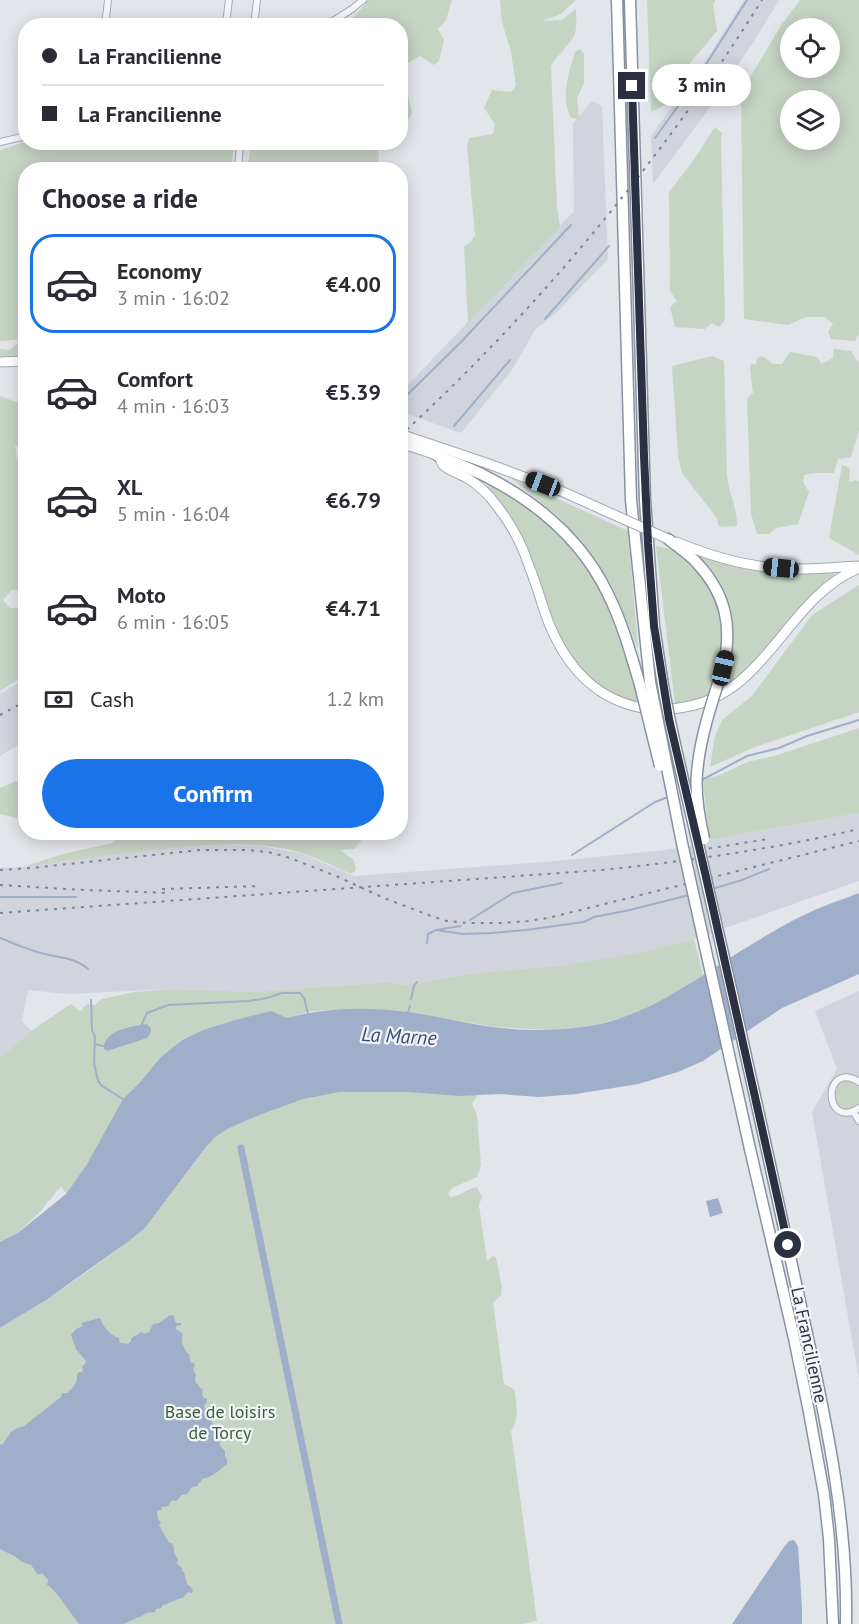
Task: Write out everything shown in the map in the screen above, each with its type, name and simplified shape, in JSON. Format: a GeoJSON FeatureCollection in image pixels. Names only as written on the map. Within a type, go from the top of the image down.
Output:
{"type":"FeatureCollection","features":[{"type":"Feature","properties":{"kind":"highway","name":"La Francilienne"},"geometry":{"type":"LineString","coordinates":[[617,0],[631,500],[645,684],[809,1412],[824,1494],[833,1624]]}},
{"type":"Feature","properties":{"kind":"highway","name":"La Francilienne"},"geometry":{"type":"LineString","coordinates":[[630,0],[645,500],[654,626],[681,776],[824,1410],[842,1541],[846,1624]]}},
{"type":"Feature","properties":{"kind":"highway"},"geometry":{"type":"LineString","coordinates":[[438,456],[487,477],[517,494],[561,528],[587,559],[609,596],[645,684]]}},
{"type":"Feature","properties":{"kind":"highway"},"geometry":{"type":"LineString","coordinates":[[668,539],[696,561],[717,589],[724,609],[728,638],[723,668],[708,716],[696,774],[698,812],[704,838],[700,854]]}},
{"type":"Feature","properties":{"kind":"highway"},"geometry":{"type":"LineString","coordinates":[[844,1581],[852,1591],[853,1624]]}},
{"type":"Feature","properties":{"kind":"main road"},"geometry":{"type":"LineString","coordinates":[[0,362],[18,361]]}},
{"type":"Feature","properties":{"kind":"main road"},"geometry":{"type":"LineString","coordinates":[[408,437],[489,464],[561,492],[705,554],[757,566],[804,569],[859,567]]}},
{"type":"Feature","properties":{"kind":"main road"},"geometry":{"type":"LineString","coordinates":[[408,446],[438,456],[443,465],[469,478],[496,503],[509,522],[530,566],[550,625],[560,648],[573,667],[588,683],[602,693],[640,708],[661,710],[697,705],[734,687],[757,667],[816,596],[832,582],[859,567]]}},
{"type":"Feature","properties":{"kind":"street"},"geometry":{"type":"LineString","coordinates":[[106,18],[108,0]]}},
{"type":"Feature","properties":{"kind":"street"},"geometry":{"type":"LineString","coordinates":[[227,18],[229,0]]}},
{"type":"Feature","properties":{"kind":"street"},"geometry":{"type":"LineString","coordinates":[[255,18],[257,0]]}},
{"type":"Feature","properties":{"kind":"street"},"geometry":{"type":"LineString","coordinates":[[338,18],[363,0]]}},
{"type":"Feature","properties":{"kind":"street"},"geometry":{"type":"LineString","coordinates":[[0,142],[18,138]]}},
{"type":"Feature","properties":{"kind":"street"},"geometry":{"type":"LineString","coordinates":[[859,1082],[853,1078],[841,1079],[836,1082],[830,1092],[837,1108],[842,1111],[856,1109],[859,1121]]}},
{"type":"Feature","properties":{"kind":"shaded area"},"geometry":{"type":"Polygon","coordinates":[[[744,0],[779,0],[702,118],[653,184],[651,136],[709,56],[744,0]]]}},
{"type":"Feature","properties":{"kind":"shaded area"},"geometry":{"type":"Polygon","coordinates":[[[592,101],[602,106],[608,259],[557,312],[535,330],[512,370],[461,433],[408,414],[408,385],[574,211],[573,123],[592,101]]]}},
{"type":"Feature","properties":{"kind":"shaded area"},"geometry":{"type":"Polygon","coordinates":[[[18,683],[18,745],[0,756],[0,694],[18,683]]]}},
{"type":"Feature","properties":{"kind":"shaded area"},"geometry":{"type":"Polygon","coordinates":[[[859,813],[859,881],[694,939],[591,962],[532,970],[469,974],[404,985],[389,982],[254,992],[172,989],[67,994],[28,990],[22,1021],[31,1031],[0,1058],[0,868],[23,867],[110,854],[217,845],[261,846],[303,854],[354,876],[657,851],[859,813]]]}},
{"type":"Feature","properties":{"kind":"shaded area"},"geometry":{"type":"Polygon","coordinates":[[[859,991],[859,1379],[812,1112],[837,1069],[815,1011],[859,991]]]}},
{"type":"Feature","properties":{"kind":"green space"},"geometry":{"type":"Polygon","coordinates":[[[368,0],[452,0],[446,20],[438,29],[444,40],[439,61],[434,65],[420,56],[408,63],[408,18],[351,18],[368,0]]]}},
{"type":"Feature","properties":{"kind":"green space"},"geometry":{"type":"Polygon","coordinates":[[[500,0],[576,0],[561,14],[542,21],[562,20],[576,9],[575,35],[551,66],[557,208],[560,227],[468,323],[464,246],[471,242],[475,235],[467,145],[469,138],[493,134],[495,124],[484,108],[492,90],[511,92],[516,86],[511,52],[502,22],[500,0]]]}},
{"type":"Feature","properties":{"kind":"green space"},"geometry":{"type":"Polygon","coordinates":[[[647,0],[715,0],[713,5],[717,31],[690,63],[667,104],[651,112],[647,0]]]}},
{"type":"Feature","properties":{"kind":"green space"},"geometry":{"type":"Polygon","coordinates":[[[800,0],[859,0],[859,333],[855,341],[831,339],[828,332],[833,324],[825,317],[806,317],[788,325],[744,319],[741,100],[746,84],[780,27],[780,78],[840,78],[840,18],[786,18],[800,0]]]}},
{"type":"Feature","properties":{"kind":"green space"},"geometry":{"type":"Polygon","coordinates":[[[580,49],[584,54],[584,83],[577,98],[579,119],[571,118],[566,94],[568,76],[575,52],[580,49]]]}},
{"type":"Feature","properties":{"kind":"green space"},"geometry":{"type":"Polygon","coordinates":[[[408,94],[412,114],[408,119],[408,94]]]}},
{"type":"Feature","properties":{"kind":"green space"},"geometry":{"type":"Polygon","coordinates":[[[715,127],[722,133],[725,320],[719,327],[712,323],[705,329],[675,327],[670,307],[677,301],[670,291],[669,192],[715,127]]]}},
{"type":"Feature","properties":{"kind":"green space"},"geometry":{"type":"Polygon","coordinates":[[[18,144],[18,150],[233,150],[232,162],[18,162],[18,340],[0,341],[0,150],[18,144]]]}},
{"type":"Feature","properties":{"kind":"green space"},"geometry":{"type":"Polygon","coordinates":[[[251,150],[378,150],[379,162],[248,162],[251,150]]]}},
{"type":"Feature","properties":{"kind":"green space"},"geometry":{"type":"Polygon","coordinates":[[[18,345],[18,357],[0,358],[0,349],[10,350],[18,345]]]}},
{"type":"Feature","properties":{"kind":"green space"},"geometry":{"type":"Polygon","coordinates":[[[834,349],[851,351],[859,363],[859,430],[851,457],[838,459],[834,473],[804,475],[803,482],[809,492],[798,524],[776,528],[769,534],[757,534],[751,514],[747,399],[753,393],[751,364],[756,364],[757,358],[762,356],[773,364],[782,364],[790,352],[817,357],[822,364],[833,358],[834,349]]]}},
{"type":"Feature","properties":{"kind":"green space"},"geometry":{"type":"Polygon","coordinates":[[[712,356],[724,361],[727,475],[737,526],[719,527],[717,518],[682,473],[678,457],[672,366],[712,356]]]}},
{"type":"Feature","properties":{"kind":"green space"},"geometry":{"type":"Polygon","coordinates":[[[0,396],[18,402],[18,446],[15,445],[18,460],[18,590],[12,590],[3,600],[10,608],[18,608],[18,680],[0,691],[0,396]]]}},
{"type":"Feature","properties":{"kind":"green space"},"geometry":{"type":"Polygon","coordinates":[[[842,465],[850,468],[849,482],[856,480],[859,482],[859,555],[829,538],[842,465]]]}},
{"type":"Feature","properties":{"kind":"green space"},"geometry":{"type":"Polygon","coordinates":[[[509,477],[628,531],[638,649],[613,588],[592,554],[558,516],[509,477]]]}},
{"type":"Feature","properties":{"kind":"green space"},"geometry":{"type":"Polygon","coordinates":[[[487,482],[522,502],[555,528],[581,556],[600,584],[627,653],[642,706],[600,687],[580,667],[563,644],[529,554],[487,488],[487,482]]]}},
{"type":"Feature","properties":{"kind":"green space"},"geometry":{"type":"Polygon","coordinates":[[[656,546],[670,549],[687,559],[704,578],[719,601],[723,634],[721,658],[708,695],[702,700],[675,704],[656,546]]]}},
{"type":"Feature","properties":{"kind":"green space"},"geometry":{"type":"Polygon","coordinates":[[[693,551],[743,568],[768,572],[833,573],[836,575],[812,594],[758,661],[722,690],[733,648],[733,620],[730,606],[716,575],[693,551]]]}},
{"type":"Feature","properties":{"kind":"green space"},"geometry":{"type":"Polygon","coordinates":[[[859,585],[859,712],[755,747],[710,767],[715,736],[722,720],[752,696],[812,615],[859,585]]]}},
{"type":"Feature","properties":{"kind":"green space"},"geometry":{"type":"Polygon","coordinates":[[[859,728],[859,813],[709,840],[703,780],[747,762],[774,756],[859,728]]]}},
{"type":"Feature","properties":{"kind":"green space"},"geometry":{"type":"Polygon","coordinates":[[[18,782],[17,818],[0,814],[0,788],[18,782]]]}},
{"type":"Feature","properties":{"kind":"green space"},"geometry":{"type":"Polygon","coordinates":[[[115,840],[361,841],[354,849],[340,850],[354,860],[356,870],[351,874],[287,849],[230,844],[172,848],[23,867],[63,854],[113,843],[115,840]]]}},
{"type":"Feature","properties":{"kind":"green space"},"geometry":{"type":"Polygon","coordinates":[[[694,939],[703,975],[672,995],[632,1015],[587,1027],[552,1030],[495,1027],[400,1011],[369,1009],[324,1010],[287,1018],[235,1020],[203,1030],[181,1040],[123,1099],[87,1164],[66,1194],[61,1186],[40,1212],[19,1232],[0,1242],[0,1058],[31,1031],[71,1004],[80,1011],[87,1004],[95,1005],[102,999],[134,992],[172,989],[254,992],[389,982],[404,985],[469,974],[561,966],[646,951],[694,939]]]}},
{"type":"Feature","properties":{"kind":"green space"},"geometry":{"type":"Polygon","coordinates":[[[848,1082],[860,1090],[860,1100],[857,1104],[848,1108],[839,1104],[835,1095],[839,1086],[848,1082]]]}},
{"type":"Feature","properties":{"kind":"green space","name":"Base de loisirs de Torcy"},"geometry":{"type":"Polygon","coordinates":[[[477,1092],[472,1103],[477,1116],[481,1165],[477,1177],[452,1188],[448,1193],[450,1197],[454,1197],[477,1187],[482,1197],[479,1205],[487,1261],[493,1256],[496,1258],[502,1287],[501,1296],[493,1302],[504,1384],[514,1389],[516,1399],[517,1411],[511,1431],[537,1621],[522,1624],[0,1624],[0,1328],[74,1281],[145,1228],[220,1129],[311,1093],[477,1092]]]}},
{"type":"Feature","properties":{"kind":"water","name":"La Marne"},"geometry":{"type":"Polygon","coordinates":[[[859,893],[859,974],[782,1008],[703,1061],[678,1072],[638,1084],[576,1094],[539,1097],[499,1094],[460,1096],[408,1092],[339,1092],[303,1099],[259,1115],[215,1137],[145,1228],[46,1300],[0,1328],[0,1242],[19,1232],[66,1194],[87,1164],[123,1099],[161,1057],[182,1040],[203,1030],[271,1011],[287,1018],[329,1010],[385,1010],[527,1030],[550,1030],[606,1023],[670,996],[797,918],[859,893]]]}},
{"type":"Feature","properties":{"kind":"water"},"geometry":{"type":"Polygon","coordinates":[[[147,1024],[151,1032],[147,1038],[107,1051],[104,1049],[108,1037],[113,1033],[147,1024]]]}},
{"type":"Feature","properties":{"kind":"water"},"geometry":{"type":"Polygon","coordinates":[[[718,1198],[723,1213],[710,1217],[706,1201],[718,1198]]]}},
{"type":"Feature","properties":{"kind":"water"},"geometry":{"type":"Polygon","coordinates":[[[170,1315],[174,1316],[177,1323],[181,1323],[176,1326],[176,1329],[183,1334],[183,1345],[195,1366],[193,1370],[196,1375],[195,1381],[203,1389],[203,1397],[207,1399],[204,1407],[210,1409],[209,1414],[212,1415],[210,1417],[218,1442],[225,1451],[227,1459],[227,1464],[209,1477],[202,1479],[198,1486],[192,1487],[187,1494],[182,1495],[176,1501],[172,1500],[168,1506],[157,1511],[161,1523],[159,1525],[172,1543],[178,1560],[177,1564],[182,1568],[187,1584],[193,1591],[188,1592],[183,1598],[163,1605],[155,1612],[146,1613],[123,1624],[79,1624],[51,1587],[47,1585],[48,1580],[42,1573],[38,1575],[31,1565],[0,1549],[0,1444],[2,1445],[11,1432],[24,1426],[61,1397],[62,1393],[67,1393],[75,1385],[77,1375],[82,1372],[82,1366],[86,1361],[76,1349],[71,1335],[83,1326],[81,1323],[100,1318],[107,1330],[119,1338],[120,1343],[128,1344],[131,1338],[142,1332],[144,1334],[149,1332],[153,1324],[159,1323],[170,1315]]]}},
{"type":"Feature","properties":{"kind":"water"},"geometry":{"type":"Polygon","coordinates":[[[794,1540],[798,1546],[802,1624],[732,1624],[784,1547],[789,1541],[794,1540]]]}},
{"type":"Feature","properties":{"kind":"waterway"},"geometry":{"type":"LineString","coordinates":[[655,138],[689,91],[747,0]]}},
{"type":"Feature","properties":{"kind":"waterway"},"geometry":{"type":"LineString","coordinates":[[408,394],[461,342],[571,225]]}},
{"type":"Feature","properties":{"kind":"waterway"},"geometry":{"type":"LineString","coordinates":[[545,319],[609,246]]}},
{"type":"Feature","properties":{"kind":"waterway"},"geometry":{"type":"LineString","coordinates":[[454,426],[510,360]]}},
{"type":"Feature","properties":{"kind":"waterway"},"geometry":{"type":"LineString","coordinates":[[700,781],[747,756],[779,748],[807,736],[859,720]]}},
{"type":"Feature","properties":{"kind":"waterway"},"geometry":{"type":"LineString","coordinates":[[572,855],[655,802],[668,797]]}},
{"type":"Feature","properties":{"kind":"waterway"},"geometry":{"type":"LineString","coordinates":[[712,889],[769,869]]}},
{"type":"Feature","properties":{"kind":"waterway"},"geometry":{"type":"LineString","coordinates":[[470,920],[513,893],[562,883]]}},
{"type":"Feature","properties":{"kind":"waterway"},"geometry":{"type":"LineString","coordinates":[[436,930],[463,934],[491,933],[584,922],[594,917],[689,895]]}},
{"type":"Feature","properties":{"kind":"waterway"},"geometry":{"type":"LineString","coordinates":[[0,897],[76,897]]}},
{"type":"Feature","properties":{"kind":"waterway"},"geometry":{"type":"LineString","coordinates":[[427,943],[428,934],[436,930],[461,926]]}},
{"type":"Feature","properties":{"kind":"waterway"},"geometry":{"type":"LineString","coordinates":[[0,938],[37,952],[70,959],[88,969]]}},
{"type":"Feature","properties":{"kind":"waterway"},"geometry":{"type":"LineString","coordinates":[[411,999],[417,982]]}},
{"type":"Feature","properties":{"kind":"waterway"},"geometry":{"type":"LineString","coordinates":[[141,1026],[147,1013],[168,1005],[249,1001],[282,993],[300,993],[304,998],[308,1014]]}},
{"type":"Feature","properties":{"kind":"waterway"},"geometry":{"type":"LineString","coordinates":[[91,1000],[92,1030],[95,1037],[94,1063],[98,1081],[123,1099]]}},
{"type":"Feature","properties":{"kind":"waterway","name":"La Marne"},"geometry":{"type":"LineString","coordinates":[[407,1015],[410,1006]]}},
{"type":"Feature","properties":{"kind":"waterway"},"geometry":{"type":"LineString","coordinates":[[95,1044],[103,1046]]}},
{"type":"Feature","properties":{"kind":"waterway"},"geometry":{"type":"LineString","coordinates":[[241,1148],[339,1624]]}},
{"type":"Feature","properties":{"kind":"railway"},"geometry":{"type":"LineString","coordinates":[[408,428],[501,336],[596,230],[683,118],[762,0]]}},
{"type":"Feature","properties":{"kind":"railway"},"geometry":{"type":"LineString","coordinates":[[0,715],[18,705]]}},
{"type":"Feature","properties":{"kind":"railway"},"geometry":{"type":"LineString","coordinates":[[0,913],[602,870],[731,854],[859,829]]}},
{"type":"Feature","properties":{"kind":"railway"},"geometry":{"type":"LineString","coordinates":[[700,850],[768,839]]}},
{"type":"Feature","properties":{"kind":"railway"},"geometry":{"type":"LineString","coordinates":[[0,870],[200,850],[249,850],[290,858],[384,898],[447,921],[502,923],[548,918],[859,841]]}},
{"type":"Feature","properties":{"kind":"railway"},"geometry":{"type":"LineString","coordinates":[[0,885],[171,893]]}},
{"type":"Feature","properties":{"kind":"railway"},"geometry":{"type":"LineString","coordinates":[[162,889],[261,886]]}},
{"type":"Feature","properties":{"kind":"route"},"geometry":{"type":"LineString","coordinates":[[632,86],[641,391],[654,626],[681,776],[706,877],[788,1245]]}}]}
